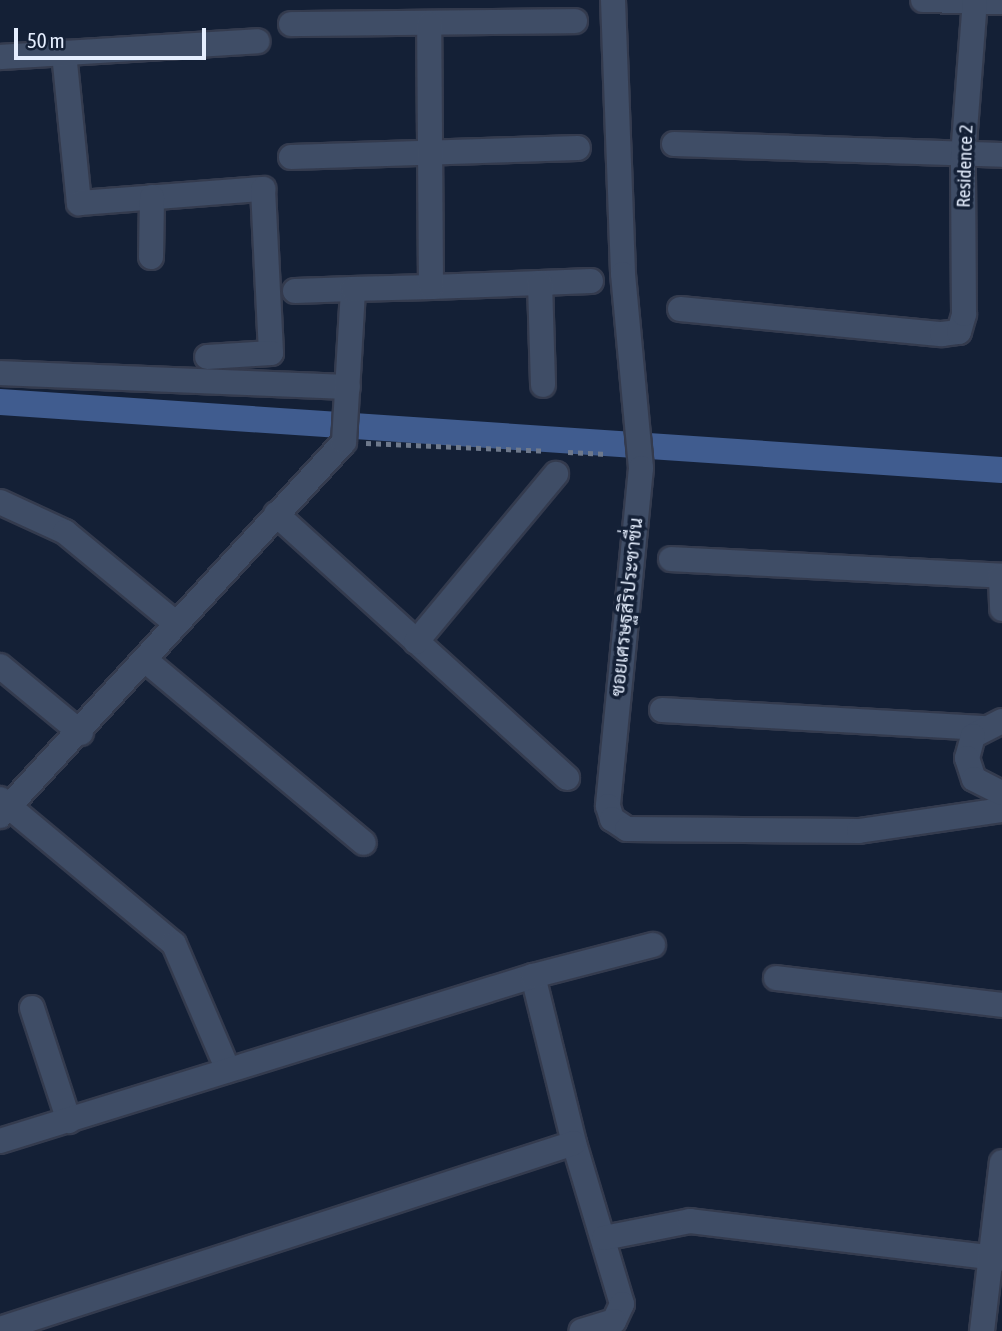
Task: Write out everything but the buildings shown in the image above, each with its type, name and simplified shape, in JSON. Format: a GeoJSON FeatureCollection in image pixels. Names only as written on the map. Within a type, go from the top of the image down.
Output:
{"type":"FeatureCollection","features":[{"type":"Feature","properties":{"kind":"street","name":"ซอยเศรษฐสิริประชาชื่น"},"geometry":{"type":"LineString","coordinates":[[613,0],[623,274],[641,468],[608,806],[612,819],[627,829],[859,831],[1002,810]]}},
{"type":"Feature","properties":{"kind":"street"},"geometry":{"type":"LineString","coordinates":[[923,0],[1002,2]]}},
{"type":"Feature","properties":{"kind":"street","name":"Residence 2"},"geometry":{"type":"LineString","coordinates":[[680,309],[942,334],[959,332],[964,314],[963,156],[975,2]]}},
{"type":"Feature","properties":{"kind":"street"},"geometry":{"type":"LineString","coordinates":[[292,24],[575,21]]}},
{"type":"Feature","properties":{"kind":"street"},"geometry":{"type":"LineString","coordinates":[[429,24],[430,287]]}},
{"type":"Feature","properties":{"kind":"street"},"geometry":{"type":"LineString","coordinates":[[0,57],[258,41]]}},
{"type":"Feature","properties":{"kind":"street"},"geometry":{"type":"LineString","coordinates":[[64,53],[79,203],[263,188],[271,353],[207,357]]}},
{"type":"Feature","properties":{"kind":"street"},"geometry":{"type":"LineString","coordinates":[[674,144],[963,156],[1002,155]]}},
{"type":"Feature","properties":{"kind":"street"},"geometry":{"type":"LineString","coordinates":[[292,158],[578,148]]}},
{"type":"Feature","properties":{"kind":"street"},"geometry":{"type":"LineString","coordinates":[[151,257],[152,197]]}},
{"type":"Feature","properties":{"kind":"street"},"geometry":{"type":"LineString","coordinates":[[295,291],[591,281]]}},
{"type":"Feature","properties":{"kind":"street"},"geometry":{"type":"LineString","coordinates":[[540,283],[543,385]]}},
{"type":"Feature","properties":{"kind":"street"},"geometry":{"type":"LineString","coordinates":[[228,1070],[174,944],[3,807],[80,733],[145,660],[174,622],[344,442],[353,289]]}},
{"type":"Feature","properties":{"kind":"street"},"geometry":{"type":"LineString","coordinates":[[0,373],[348,396]]}},
{"type":"Feature","properties":{"kind":"street"},"geometry":{"type":"LineString","coordinates":[[416,642],[558,459]]}},
{"type":"Feature","properties":{"kind":"street"},"geometry":{"type":"LineString","coordinates":[[0,502],[65,532],[174,622]]}},
{"type":"Feature","properties":{"kind":"street"},"geometry":{"type":"LineString","coordinates":[[276,514],[567,778]]}},
{"type":"Feature","properties":{"kind":"street"},"geometry":{"type":"LineString","coordinates":[[671,559],[1002,576],[1002,609]]}},
{"type":"Feature","properties":{"kind":"street"},"geometry":{"type":"LineString","coordinates":[[145,660],[364,843]]}},
{"type":"Feature","properties":{"kind":"street"},"geometry":{"type":"LineString","coordinates":[[0,666],[80,733]]}},
{"type":"Feature","properties":{"kind":"street"},"geometry":{"type":"LineString","coordinates":[[662,710],[992,724]]}},
{"type":"Feature","properties":{"kind":"street"},"geometry":{"type":"LineString","coordinates":[[992,724],[968,746],[969,769],[983,787],[1002,793]]}},
{"type":"Feature","properties":{"kind":"street"},"geometry":{"type":"LineString","coordinates":[[0,1141],[533,976],[653,945]]}},
{"type":"Feature","properties":{"kind":"street"},"geometry":{"type":"LineString","coordinates":[[533,976],[574,1143],[622,1304],[614,1321],[582,1331]]}},
{"type":"Feature","properties":{"kind":"street"},"geometry":{"type":"LineString","coordinates":[[776,978],[1002,1005]]}},
{"type":"Feature","properties":{"kind":"street"},"geometry":{"type":"LineString","coordinates":[[32,1008],[69,1121]]}},
{"type":"Feature","properties":{"kind":"street"},"geometry":{"type":"LineString","coordinates":[[0,1329],[574,1143]]}},
{"type":"Feature","properties":{"kind":"street"},"geometry":{"type":"LineString","coordinates":[[982,1331],[996,1259],[1002,1162]]}},
{"type":"Feature","properties":{"kind":"street"},"geometry":{"type":"LineString","coordinates":[[604,1238],[691,1221],[996,1259]]}},
{"type":"Feature","properties":{"kind":"path"},"geometry":{"type":"LineString","coordinates":[[344,442],[558,459],[607,454]]}},
{"type":"Feature","properties":{"kind":"waterway"},"geometry":{"type":"LineString","coordinates":[[0,402],[1002,470]]}}]}
